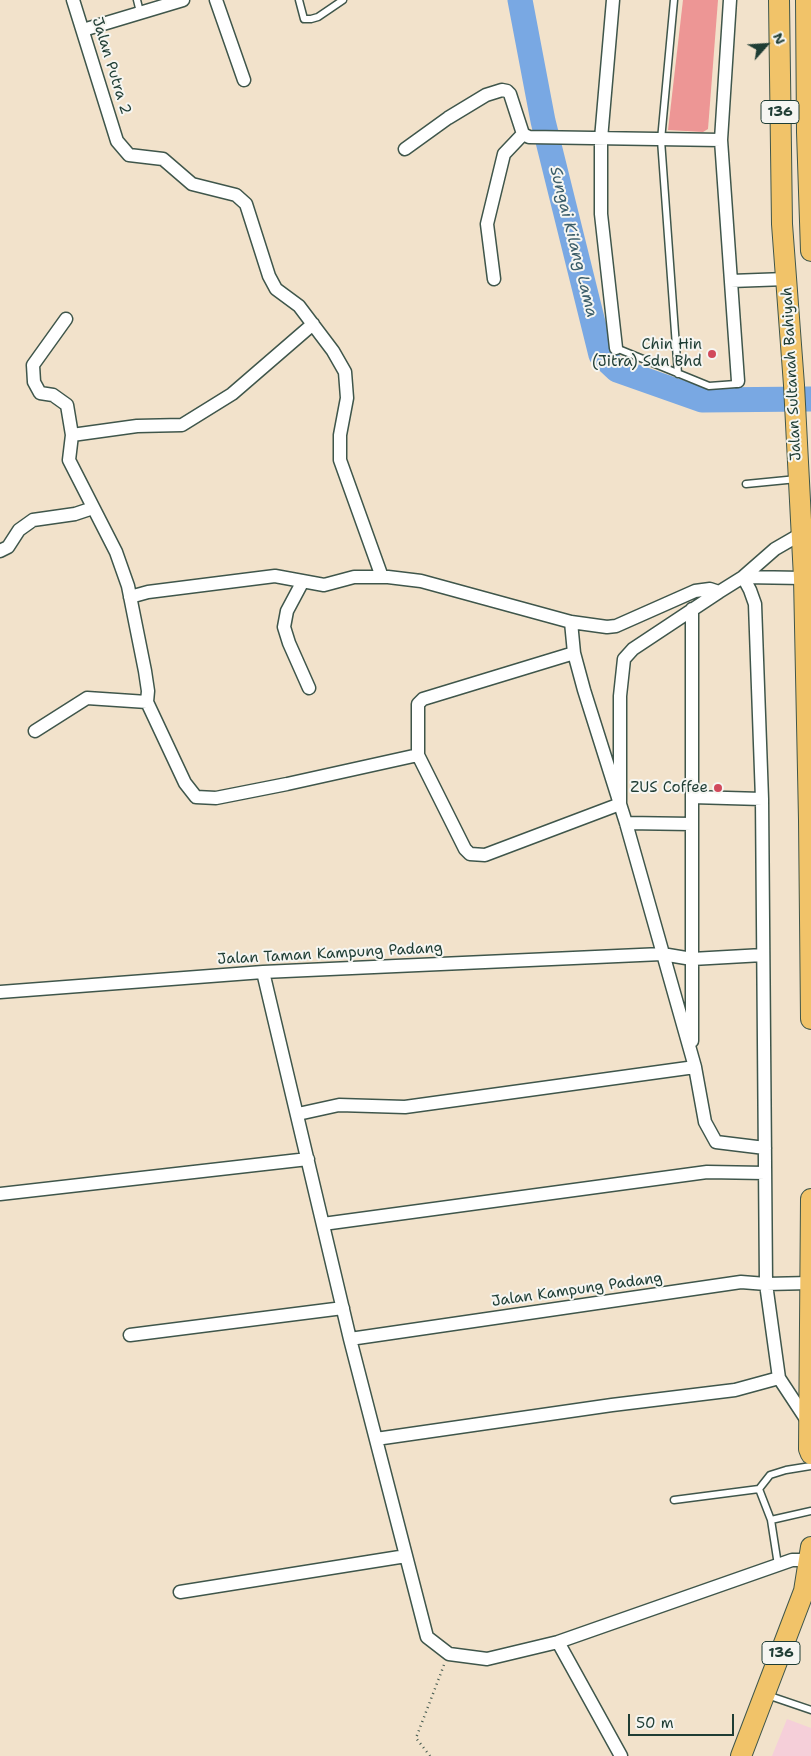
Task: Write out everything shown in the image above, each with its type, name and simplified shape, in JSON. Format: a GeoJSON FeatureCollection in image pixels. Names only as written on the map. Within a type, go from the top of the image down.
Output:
{"type":"FeatureCollection","features":[{"type":"Feature","properties":{"kind":"main road","name":"Jalan Sultanah Bahiyah"},"geometry":{"type":"LineString","coordinates":[[778,0],[782,224],[794,385],[804,578],[811,1019]]}},
{"type":"Feature","properties":{"kind":"main road","name":"136"},"geometry":{"type":"LineString","coordinates":[[808,4],[811,251]]}},
{"type":"Feature","properties":{"kind":"main road"},"geometry":{"type":"LineString","coordinates":[[811,1199],[809,1449],[811,1454]]}},
{"type":"Feature","properties":{"kind":"main road","name":"136"},"geometry":{"type":"LineString","coordinates":[[741,1756],[804,1591],[810,1553]]}},
{"type":"Feature","properties":{"kind":"street","name":"Jalan Putra 2"},"geometry":{"type":"LineString","coordinates":[[73,0],[117,141],[129,155],[163,159],[192,184],[236,195],[246,204],[269,276],[276,289],[299,306],[313,324]]}},
{"type":"Feature","properties":{"kind":"street"},"geometry":{"type":"LineString","coordinates":[[83,30],[139,6],[183,0]]}},
{"type":"Feature","properties":{"kind":"street"},"geometry":{"type":"LineString","coordinates":[[216,0],[244,80]]}},
{"type":"Feature","properties":{"kind":"street"},"geometry":{"type":"LineString","coordinates":[[613,0],[601,139],[602,214],[616,348]]}},
{"type":"Feature","properties":{"kind":"street"},"geometry":{"type":"LineString","coordinates":[[730,0],[721,140],[738,381]]}},
{"type":"Feature","properties":{"kind":"street"},"geometry":{"type":"LineString","coordinates":[[404,149],[448,118],[486,95],[502,90],[510,94],[529,136]]}},
{"type":"Feature","properties":{"kind":"street"},"geometry":{"type":"LineString","coordinates":[[494,279],[487,224],[504,154],[529,136],[559,139],[721,140]]}},
{"type":"Feature","properties":{"kind":"street"},"geometry":{"type":"LineString","coordinates":[[731,282],[786,279]]}},
{"type":"Feature","properties":{"kind":"street"},"geometry":{"type":"LineString","coordinates":[[66,319],[33,365],[34,382],[40,393],[53,395],[67,405],[72,435],[69,460],[116,552],[128,586],[147,684],[147,702],[185,783],[196,797],[216,798],[418,755]]}},
{"type":"Feature","properties":{"kind":"street"},"geometry":{"type":"LineString","coordinates":[[72,435],[137,426],[182,425],[232,394],[313,324],[333,351],[345,372],[347,398],[340,435],[340,460],[382,577]]}},
{"type":"Feature","properties":{"kind":"street"},"geometry":{"type":"LineString","coordinates":[[0,550],[8,547],[19,530],[33,520],[76,514],[93,508]]}},
{"type":"Feature","properties":{"kind":"street"},"geometry":{"type":"LineString","coordinates":[[620,804],[620,696],[624,659],[633,650],[692,609],[743,577],[775,549],[801,534]]}},
{"type":"Feature","properties":{"kind":"street"},"geometry":{"type":"LineString","coordinates":[[130,597],[148,592],[275,576],[324,585],[354,577],[382,577],[420,581],[571,622],[607,627],[616,626],[695,591],[710,589],[719,592]]}},
{"type":"Feature","properties":{"kind":"street"},"geometry":{"type":"LineString","coordinates":[[743,577],[804,578]]}},
{"type":"Feature","properties":{"kind":"street"},"geometry":{"type":"LineString","coordinates":[[743,577],[755,604],[762,799],[766,1284],[779,1378],[810,1424]]}},
{"type":"Feature","properties":{"kind":"street"},"geometry":{"type":"LineString","coordinates":[[304,581],[286,611],[284,627],[309,688]]}},
{"type":"Feature","properties":{"kind":"street"},"geometry":{"type":"LineString","coordinates":[[692,609],[693,1062]]}},
{"type":"Feature","properties":{"kind":"street"},"geometry":{"type":"LineString","coordinates":[[571,622],[574,653],[626,824],[693,1062],[705,1122],[716,1142],[765,1148]]}},
{"type":"Feature","properties":{"kind":"street"},"geometry":{"type":"LineString","coordinates":[[574,653],[426,697],[418,704],[418,755],[465,849],[470,854],[489,855],[620,804]]}},
{"type":"Feature","properties":{"kind":"street"},"geometry":{"type":"LineString","coordinates":[[35,731],[87,698],[147,702]]}},
{"type":"Feature","properties":{"kind":"street"},"geometry":{"type":"LineString","coordinates":[[692,797],[762,799]]}},
{"type":"Feature","properties":{"kind":"street"},"geometry":{"type":"LineString","coordinates":[[626,824],[692,824]]}},
{"type":"Feature","properties":{"kind":"street","name":"Jalan Taman Kampung Padang"},"geometry":{"type":"LineString","coordinates":[[0,992],[263,972],[662,954],[692,959],[763,955]]}},
{"type":"Feature","properties":{"kind":"street"},"geometry":{"type":"LineString","coordinates":[[263,972],[350,1339],[427,1637],[448,1654],[487,1659],[558,1642],[810,1553]]}},
{"type":"Feature","properties":{"kind":"street"},"geometry":{"type":"LineString","coordinates":[[298,1114],[339,1105],[405,1107],[693,1062]]}},
{"type":"Feature","properties":{"kind":"street"},"geometry":{"type":"LineString","coordinates":[[0,1194],[308,1159]]}},
{"type":"Feature","properties":{"kind":"street"},"geometry":{"type":"LineString","coordinates":[[323,1224],[707,1172],[765,1173]]}},
{"type":"Feature","properties":{"kind":"street","name":"Jalan Kampung Padang"},"geometry":{"type":"LineString","coordinates":[[350,1339],[742,1282],[766,1284],[810,1283]]}},
{"type":"Feature","properties":{"kind":"street"},"geometry":{"type":"LineString","coordinates":[[130,1335],[343,1308]]}},
{"type":"Feature","properties":{"kind":"street"},"geometry":{"type":"LineString","coordinates":[[376,1439],[612,1405],[735,1390],[779,1378]]}},
{"type":"Feature","properties":{"kind":"street"},"geometry":{"type":"LineString","coordinates":[[180,1592],[406,1556]]}},
{"type":"Feature","properties":{"kind":"street"},"geometry":{"type":"LineString","coordinates":[[558,1642],[621,1756]]}},
{"type":"Feature","properties":{"kind":"lane"},"geometry":{"type":"LineString","coordinates":[[299,0],[304,19],[311,19],[318,17],[343,0]]}},
{"type":"Feature","properties":{"kind":"lane"},"geometry":{"type":"LineString","coordinates":[[674,0],[661,140],[678,374]]}},
{"type":"Feature","properties":{"kind":"lane"},"geometry":{"type":"LineString","coordinates":[[616,348],[709,386],[736,384],[738,381]]}},
{"type":"Feature","properties":{"kind":"lane"},"geometry":{"type":"LineString","coordinates":[[746,484],[798,479]]}},
{"type":"Feature","properties":{"kind":"lane"},"geometry":{"type":"LineString","coordinates":[[674,1500],[759,1489],[770,1475],[811,1466]]}},
{"type":"Feature","properties":{"kind":"lane"},"geometry":{"type":"LineString","coordinates":[[759,1489],[771,1520],[778,1564]]}},
{"type":"Feature","properties":{"kind":"lane"},"geometry":{"type":"LineString","coordinates":[[771,1520],[811,1511]]}},
{"type":"Feature","properties":{"kind":"lane"},"geometry":{"type":"LineString","coordinates":[[766,1694],[811,1710]]}},
{"type":"Feature","properties":{"kind":"path"},"geometry":{"type":"LineString","coordinates":[[430,1756],[416,1738],[448,1654]]}},
{"type":"Feature","properties":{"kind":"shaded area"},"geometry":{"type":"Polygon","coordinates":[[[787,1719],[811,1728],[811,1756],[772,1756],[787,1719]]]}},
{"type":"Feature","properties":{"kind":"building"},"geometry":{"type":"Polygon","coordinates":[[[683,0],[718,0],[708,129],[703,132],[668,130],[683,0]]]}},
{"type":"Feature","properties":{"kind":"waterway","name":"Sungai Kilang Lama"},"geometry":{"type":"LineString","coordinates":[[520,0],[543,121],[601,355],[617,370],[702,400],[811,399]]}},
{"type":"Feature","properties":{"kind":"place","name":"Chin Hin (Jitra) Sdn Bhd"},"geometry":{"type":"Point","coordinates":[712,354]}},
{"type":"Feature","properties":{"kind":"place","name":"ZUS Coffee"},"geometry":{"type":"Point","coordinates":[718,788]}}]}
